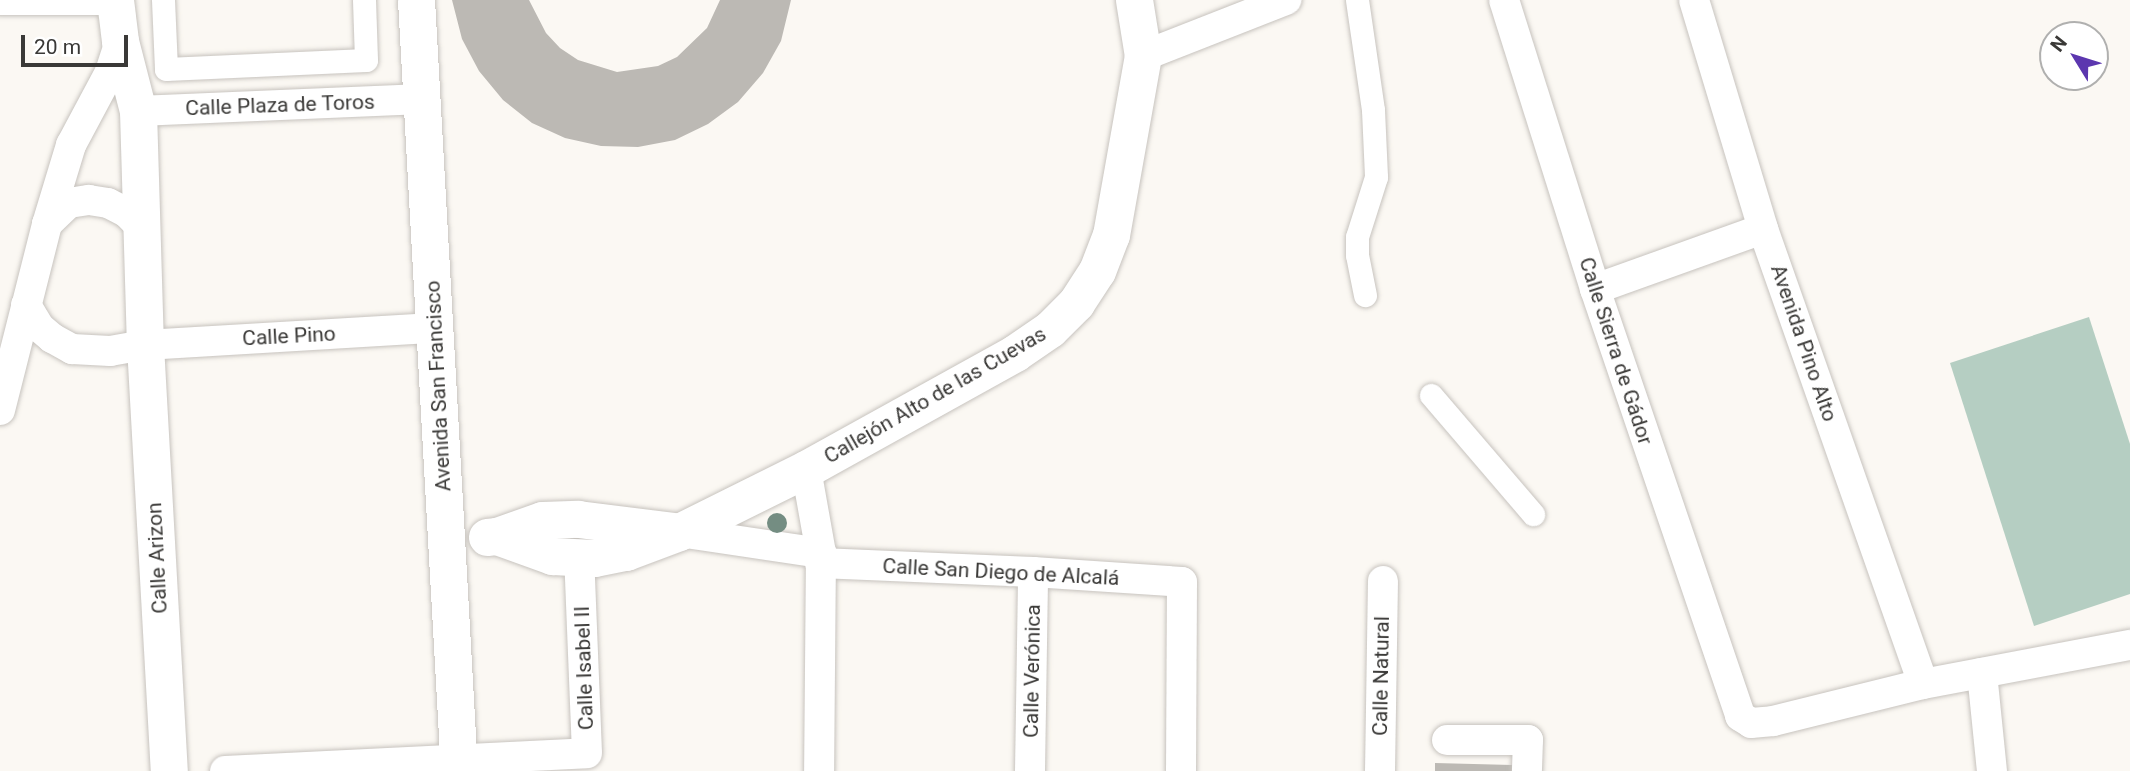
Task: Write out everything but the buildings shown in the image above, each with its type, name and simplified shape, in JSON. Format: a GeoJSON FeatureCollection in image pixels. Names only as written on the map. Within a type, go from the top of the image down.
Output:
{"type":"FeatureCollection","features":[{"type":"Feature","properties":{"kind":"street"},"geometry":{"type":"LineString","coordinates":[[0,1],[115,0],[120,41],[138,111],[145,345],[110,351],[72,349],[39,327],[26,305]]}},
{"type":"Feature","properties":{"kind":"street"},"geometry":{"type":"LineString","coordinates":[[163,0],[166,69],[366,60],[364,0]]}},
{"type":"Feature","properties":{"kind":"street","name":"Avenida San Francisco"},"geometry":{"type":"LineString","coordinates":[[416,0],[447,537],[457,766]]}},
{"type":"Feature","properties":{"kind":"street","name":"Callejón Alto de las Cuevas"},"geometry":{"type":"LineString","coordinates":[[497,537],[551,556],[594,558],[626,552],[679,532],[806,469],[1015,353],[1050,329],[1076,303],[1097,271],[1111,235],[1143,56],[1134,0]]}},
{"type":"Feature","properties":{"kind":"street"},"geometry":{"type":"LineString","coordinates":[[1143,56],[1286,0]]}},
{"type":"Feature","properties":{"kind":"street"},"geometry":{"type":"LineString","coordinates":[[1357,0],[1373,110],[1376,177],[1357,237],[1357,255],[1365,295]]}},
{"type":"Feature","properties":{"kind":"street","name":"Calle Sierra de Gádor"},"geometry":{"type":"LineString","coordinates":[[1504,0],[1595,289],[1740,716],[1751,723],[1773,721],[1923,684]]}},
{"type":"Feature","properties":{"kind":"street","name":"Avenida Pino Alto"},"geometry":{"type":"LineString","coordinates":[[1694,0],[1763,229],[1923,684]]}},
{"type":"Feature","properties":{"kind":"street"},"geometry":{"type":"LineString","coordinates":[[0,410],[47,224],[71,145],[110,72],[120,41]]}},
{"type":"Feature","properties":{"kind":"street","name":"Calle Plaza de Toros"},"geometry":{"type":"LineString","coordinates":[[138,111],[422,99]]}},
{"type":"Feature","properties":{"kind":"street"},"geometry":{"type":"LineString","coordinates":[[47,224],[69,203],[89,200],[108,203],[126,212],[140,226]]}},
{"type":"Feature","properties":{"kind":"street"},"geometry":{"type":"LineString","coordinates":[[1595,289],[1763,229]]}},
{"type":"Feature","properties":{"kind":"street","name":"Calle Pino"},"geometry":{"type":"LineString","coordinates":[[145,345],[434,328]]}},
{"type":"Feature","properties":{"kind":"street","name":"Calle Arizon"},"geometry":{"type":"LineString","coordinates":[[145,345],[169,771]]}},
{"type":"Feature","properties":{"kind":"street"},"geometry":{"type":"LineString","coordinates":[[1431,395],[1533,514]]}},
{"type":"Feature","properties":{"kind":"street","name":"Callejón Alto de las Cuevas"},"geometry":{"type":"LineString","coordinates":[[806,469],[820,558],[819,771]]}},
{"type":"Feature","properties":{"kind":"street"},"geometry":{"type":"LineString","coordinates":[[447,537],[497,537],[542,520],[578,519],[679,532],[820,558]]}},
{"type":"Feature","properties":{"kind":"street","name":"Calle Isabel II"},"geometry":{"type":"LineString","coordinates":[[225,771],[457,766],[587,753],[579,557]]}},
{"type":"Feature","properties":{"kind":"street","name":"Calle San Diego de Alcalá"},"geometry":{"type":"LineString","coordinates":[[820,558],[1182,582],[1181,771]]}},
{"type":"Feature","properties":{"kind":"street","name":"Calle Verónica"},"geometry":{"type":"LineString","coordinates":[[1030,771],[1033,572]]}},
{"type":"Feature","properties":{"kind":"street","name":"Calle Natural"},"geometry":{"type":"LineString","coordinates":[[1380,771],[1383,581]]}},
{"type":"Feature","properties":{"kind":"street"},"geometry":{"type":"LineString","coordinates":[[1923,684],[2130,645]]}},
{"type":"Feature","properties":{"kind":"street"},"geometry":{"type":"LineString","coordinates":[[1982,673],[1992,771]]}},
{"type":"Feature","properties":{"kind":"street"},"geometry":{"type":"LineString","coordinates":[[1447,740],[1528,740],[1527,771]]}},
{"type":"Feature","properties":{"kind":"green space"},"geometry":{"type":"Polygon","coordinates":[[[2089,317],[2130,444],[2130,594],[2034,626],[1950,363],[2089,317]]]}}]}
